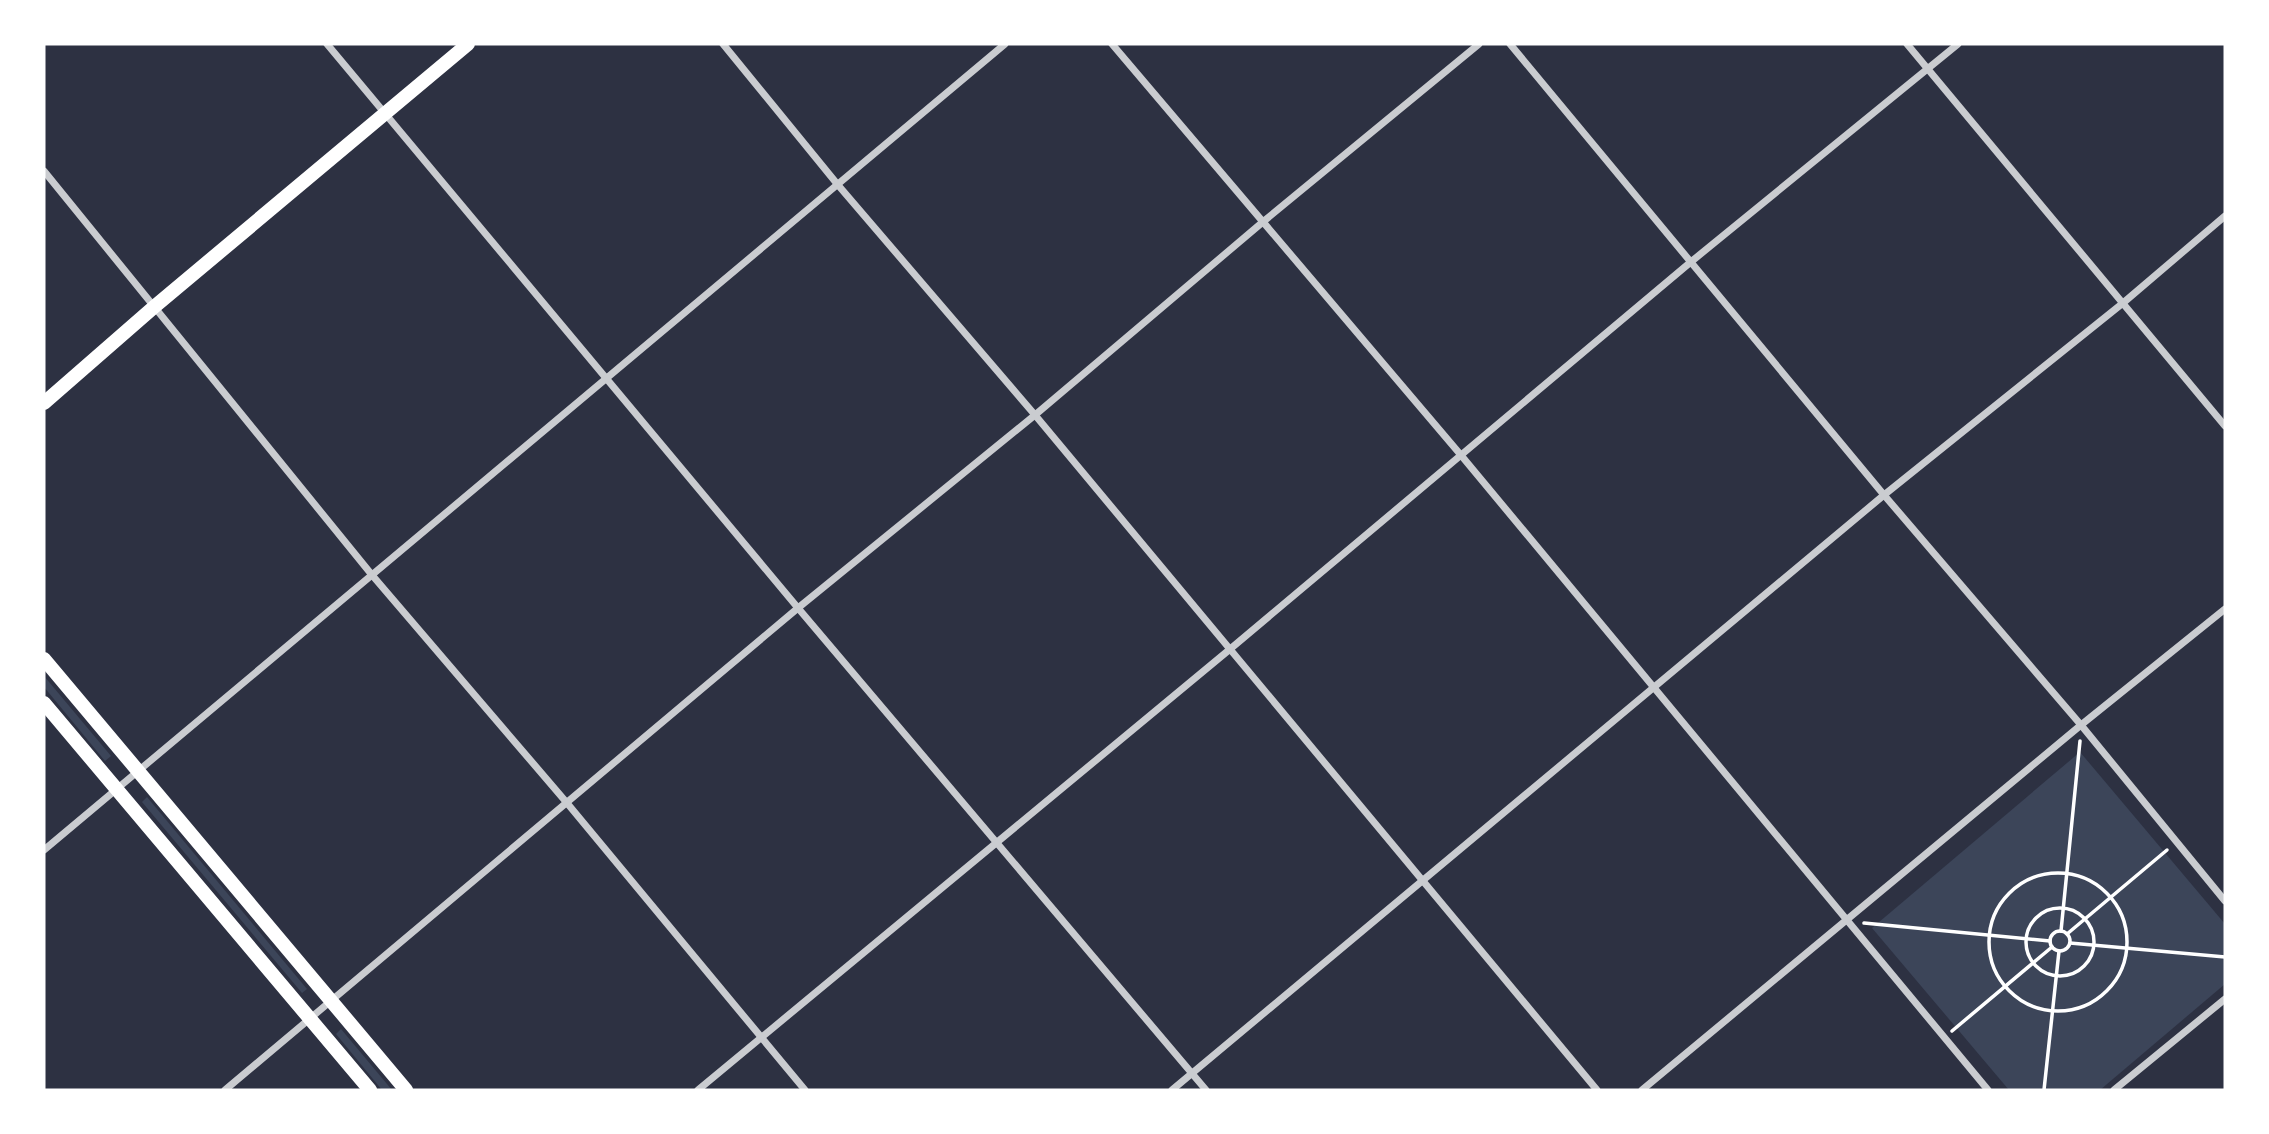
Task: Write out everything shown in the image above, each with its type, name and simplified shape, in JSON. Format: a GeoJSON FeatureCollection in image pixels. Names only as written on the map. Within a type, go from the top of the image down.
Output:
{"type":"FeatureCollection","features":[{"type":"Feature","properties":{"kind":"main road"},"geometry":{"type":"LineString","coordinates":[[44,403],[154,307],[468,44]]}},
{"type":"Feature","properties":{"kind":"main road"},"geometry":{"type":"LineString","coordinates":[[44,659],[406,1090]]}},
{"type":"Feature","properties":{"kind":"main road"},"geometry":{"type":"LineString","coordinates":[[44,703],[370,1090]]}},
{"type":"Feature","properties":{"kind":"street"},"geometry":{"type":"LineString","coordinates":[[327,44],[798,608],[1206,1090]]}},
{"type":"Feature","properties":{"kind":"street"},"geometry":{"type":"LineString","coordinates":[[723,44],[838,185],[1035,415],[1597,1090]]}},
{"type":"Feature","properties":{"kind":"street"},"geometry":{"type":"LineString","coordinates":[[44,850],[1005,44]]}},
{"type":"Feature","properties":{"kind":"street"},"geometry":{"type":"LineString","coordinates":[[1112,44],[1460,454],[1988,1090]]}},
{"type":"Feature","properties":{"kind":"street"},"geometry":{"type":"LineString","coordinates":[[225,1090],[798,608],[1035,415],[1479,44]]}},
{"type":"Feature","properties":{"kind":"street"},"geometry":{"type":"LineString","coordinates":[[1510,44],[1884,495],[2081,725],[2225,901]]}},
{"type":"Feature","properties":{"kind":"street"},"geometry":{"type":"LineString","coordinates":[[1907,44],[2225,426]]}},
{"type":"Feature","properties":{"kind":"street"},"geometry":{"type":"LineString","coordinates":[[698,1090],[1229,650],[1692,261],[1958,44]]}},
{"type":"Feature","properties":{"kind":"street"},"geometry":{"type":"LineString","coordinates":[[44,171],[372,575],[567,803],[805,1090]]}},
{"type":"Feature","properties":{"kind":"street"},"geometry":{"type":"LineString","coordinates":[[1172,1090],[1884,495],[2123,303],[2225,216]]}},
{"type":"Feature","properties":{"kind":"street"},"geometry":{"type":"LineString","coordinates":[[1642,1090],[2081,725],[2225,609]]}},
{"type":"Feature","properties":{"kind":"street"},"geometry":{"type":"LineString","coordinates":[[2114,1090],[2225,999]]}},
{"type":"Feature","properties":{"kind":"path"},"geometry":{"type":"LineString","coordinates":[[2061,931],[2081,725]]}},
{"type":"Feature","properties":{"kind":"path"},"geometry":{"type":"LineString","coordinates":[[2067,934],[2177,841]]}},
{"type":"Feature","properties":{"kind":"path"},"geometry":{"type":"LineString","coordinates":[[2067,874],[2080,876],[2100,886],[2110,897],[2124,922],[2127,948],[2123,966],[2112,985],[2096,1000],[2076,1009],[2052,1011],[2032,1006],[2006,986],[1998,975],[1990,953],[1990,935],[1998,907],[2014,889],[2034,877],[2067,874]]}},
{"type":"Feature","properties":{"kind":"path"},"geometry":{"type":"LineString","coordinates":[[2063,909],[2069,909],[2084,919],[2092,932],[2093,945],[2091,954],[2078,971],[2056,976],[2046,973],[2033,963],[2026,948],[2026,939],[2030,925],[2037,917],[2047,911],[2063,909]]}},
{"type":"Feature","properties":{"kind":"path"},"geometry":{"type":"LineString","coordinates":[[1847,921],[2050,941]]}},
{"type":"Feature","properties":{"kind":"path"},"geometry":{"type":"LineString","coordinates":[[2061,931],[2067,934],[2070,943],[2067,949],[2059,951],[2052,947],[2050,941],[2054,933],[2061,931]]}},
{"type":"Feature","properties":{"kind":"path"},"geometry":{"type":"LineString","coordinates":[[2070,943],[2225,957]]}},
{"type":"Feature","properties":{"kind":"path"},"geometry":{"type":"LineString","coordinates":[[1944,1038],[2052,947]]}},
{"type":"Feature","properties":{"kind":"path"},"geometry":{"type":"LineString","coordinates":[[2044,1090],[2059,951]]}},
{"type":"Feature","properties":{"kind":"shaded area"},"geometry":{"type":"Polygon","coordinates":[[[44,676],[111,756],[105,761],[44,687],[44,676]]]}},
{"type":"Feature","properties":{"kind":"shaded area"},"geometry":{"type":"Polygon","coordinates":[[[2080,752],[2225,924],[2225,984],[2100,1090],[2009,1090],[1872,928],[2080,752]]]}},
{"type":"Feature","properties":{"kind":"shaded area"},"geometry":{"type":"Polygon","coordinates":[[[147,797],[307,989],[302,993],[142,802],[147,797]]]}},
{"type":"Feature","properties":{"kind":"shaded area"},"geometry":{"type":"Polygon","coordinates":[[[341,1029],[392,1090],[382,1090],[336,1034],[341,1029]]]}}]}
